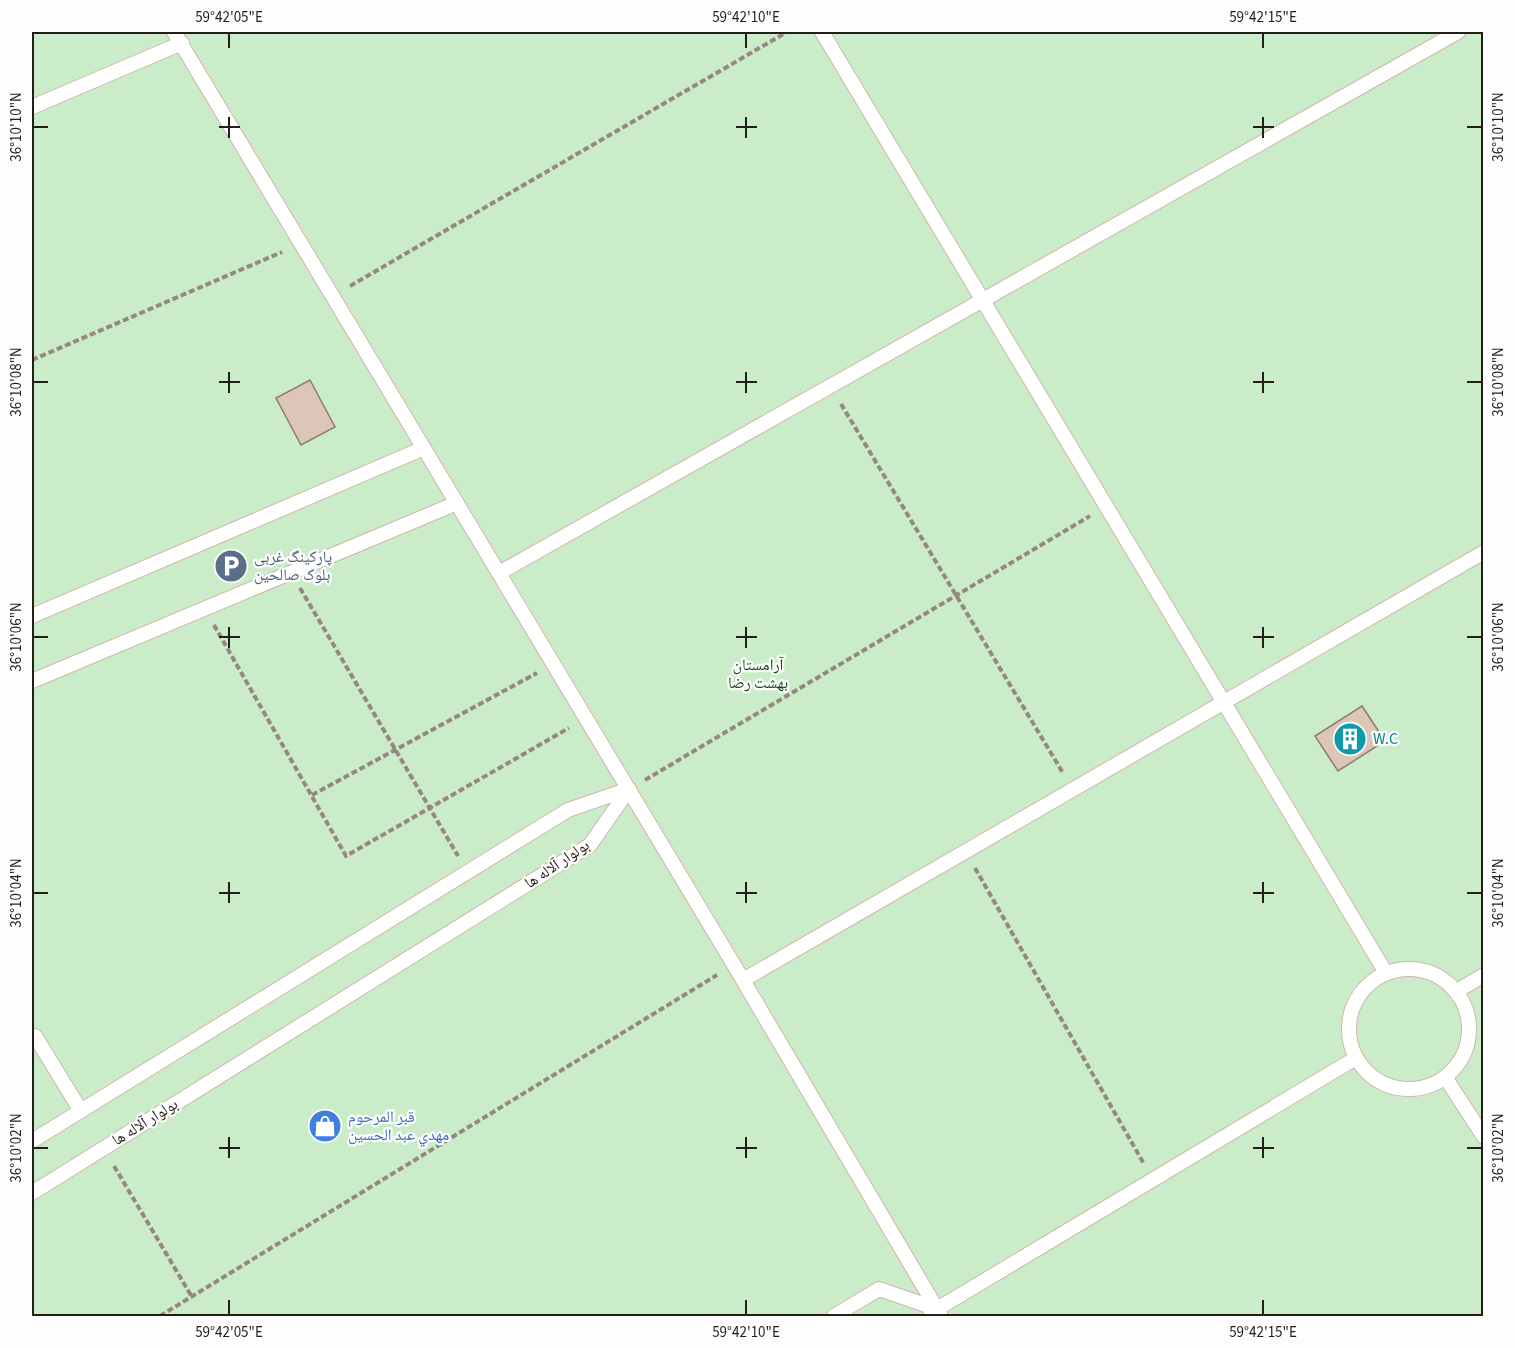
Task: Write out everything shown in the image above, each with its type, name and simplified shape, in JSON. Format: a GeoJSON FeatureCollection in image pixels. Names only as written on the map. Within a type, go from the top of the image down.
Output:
{"type":"FeatureCollection","features":[{"type":"Feature","properties":{"kind":"lane"},"geometry":{"type":"LineString","coordinates":[[822,32],[1386,973]]}},
{"type":"Feature","properties":{"kind":"lane"},"geometry":{"type":"LineString","coordinates":[[499,573],[1458,32]]}},
{"type":"Feature","properties":{"kind":"lane"},"geometry":{"type":"LineString","coordinates":[[32,107],[178,37],[743,980],[936,1314]]}},
{"type":"Feature","properties":{"kind":"lane"},"geometry":{"type":"LineString","coordinates":[[32,616],[424,448]]}},
{"type":"Feature","properties":{"kind":"lane"},"geometry":{"type":"LineString","coordinates":[[32,681],[457,502]]}},
{"type":"Feature","properties":{"kind":"lane"},"geometry":{"type":"LineString","coordinates":[[743,980],[1484,552]]}},
{"type":"Feature","properties":{"kind":"lane"},"geometry":{"type":"LineString","coordinates":[[32,1141],[568,810],[629,789]]}},
{"type":"Feature","properties":{"kind":"lane","name":"بولوار آلاله ها"},"geometry":{"type":"LineString","coordinates":[[32,1193],[590,845],[629,789]]}},
{"type":"Feature","properties":{"kind":"lane"},"geometry":{"type":"LineString","coordinates":[[1406,969],[1425,970],[1442,978],[1457,991],[1468,1018],[1467,1046],[1459,1063],[1445,1077],[1427,1086],[1407,1089],[1386,1084],[1369,1074],[1356,1058],[1350,1039],[1350,1018],[1356,999],[1369,983],[1386,973],[1406,969]]}},
{"type":"Feature","properties":{"kind":"lane"},"geometry":{"type":"LineString","coordinates":[[1457,991],[1484,975]]}},
{"type":"Feature","properties":{"kind":"lane"},"geometry":{"type":"LineString","coordinates":[[32,1038],[35,1036],[81,1111]]}},
{"type":"Feature","properties":{"kind":"lane"},"geometry":{"type":"LineString","coordinates":[[936,1314],[1356,1058]]}},
{"type":"Feature","properties":{"kind":"lane"},"geometry":{"type":"LineString","coordinates":[[1445,1077],[1484,1137]]}},
{"type":"Feature","properties":{"kind":"lane"},"geometry":{"type":"LineString","coordinates":[[834,1317],[879,1289],[936,1314]]}},
{"type":"Feature","properties":{"kind":"path"},"geometry":{"type":"LineString","coordinates":[[333,296],[787,32]]}},
{"type":"Feature","properties":{"kind":"path"},"geometry":{"type":"LineString","coordinates":[[32,360],[302,244]]}},
{"type":"Feature","properties":{"kind":"path"},"geometry":{"type":"LineString","coordinates":[[830,386],[1072,789]]}},
{"type":"Feature","properties":{"kind":"path"},"geometry":{"type":"LineString","coordinates":[[629,789],[1106,506]]}},
{"type":"Feature","properties":{"kind":"path"},"geometry":{"type":"LineString","coordinates":[[291,572],[468,872]]}},
{"type":"Feature","properties":{"kind":"path"},"geometry":{"type":"LineString","coordinates":[[205,609],[346,856],[586,719]]}},
{"type":"Feature","properties":{"kind":"path"},"geometry":{"type":"LineString","coordinates":[[311,795],[554,664]]}},
{"type":"Feature","properties":{"kind":"path"},"geometry":{"type":"LineString","coordinates":[[966,851],[1153,1180]]}},
{"type":"Feature","properties":{"kind":"path"},"geometry":{"type":"LineString","coordinates":[[160,1317],[734,965]]}},
{"type":"Feature","properties":{"kind":"path"},"geometry":{"type":"LineString","coordinates":[[103,1148],[192,1297]]}},
{"type":"Feature","properties":{"kind":"green space","name":"آرامستان بهشت رضا"},"geometry":{"type":"Polygon","coordinates":[[[32,32],[1483,32],[1483,1316],[32,1316],[32,32]]]}},
{"type":"Feature","properties":{"kind":"building"},"geometry":{"type":"Polygon","coordinates":[[[310,380],[335,427],[301,445],[276,398],[310,380]]]}},
{"type":"Feature","properties":{"kind":"building","name":"W.C"},"geometry":{"type":"Polygon","coordinates":[[[1362,706],[1385,741],[1338,771],[1315,736],[1362,706]]]}},
{"type":"Feature","properties":{"kind":"place","name":"پارکینگ غربی بلوک صالحین"},"geometry":{"type":"Point","coordinates":[231,566]}},
{"type":"Feature","properties":{"kind":"place","name":"W.C"},"geometry":{"type":"Point","coordinates":[1350,739]}},
{"type":"Feature","properties":{"kind":"place","name":"قبر المرحوم مهدي عبد الحسين"},"geometry":{"type":"Point","coordinates":[325,1126]}}]}
